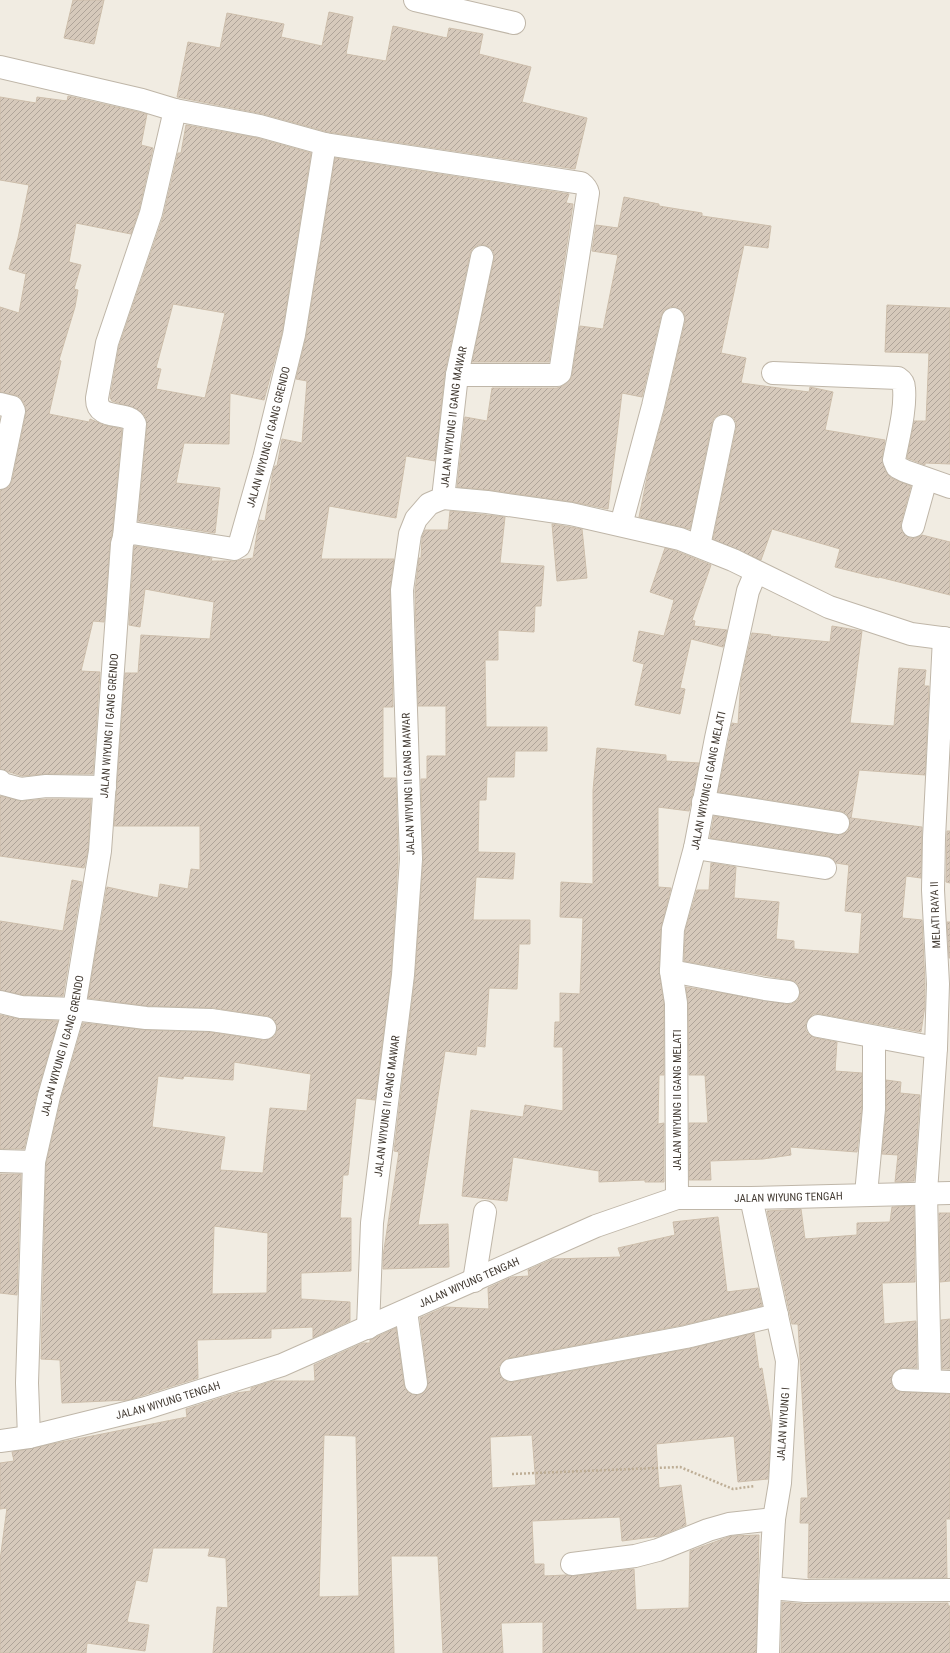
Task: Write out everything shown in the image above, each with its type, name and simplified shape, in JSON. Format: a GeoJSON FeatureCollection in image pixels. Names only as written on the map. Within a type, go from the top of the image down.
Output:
{"type":"FeatureCollection","features":[{"type":"Feature","properties":{"kind":"street"},"geometry":{"type":"LineString","coordinates":[[415,0],[514,23]]}},
{"type":"Feature","properties":{"kind":"street"},"geometry":{"type":"LineString","coordinates":[[0,67],[142,100],[175,110],[260,126],[325,144],[581,183],[587,188],[588,193],[560,373],[556,375],[457,375]]}},
{"type":"Feature","properties":{"kind":"street"},"geometry":{"type":"LineString","coordinates":[[124,537],[135,424],[132,420],[105,413],[98,407],[97,398],[107,343],[151,213],[175,110]]}},
{"type":"Feature","properties":{"kind":"street","name":"JALAN WIYUNG II GANG GRENDO"},"geometry":{"type":"LineString","coordinates":[[29,1437],[28,1383],[34,1162],[49,1096],[74,1009],[100,851],[122,544],[124,537],[132,533],[234,549],[239,546],[264,458],[294,335],[325,144]]}},
{"type":"Feature","properties":{"kind":"street","name":"JALAN WIYUNG II GANG MAWAR"},"geometry":{"type":"LineString","coordinates":[[368,1328],[372,1223],[403,975],[411,859],[402,590],[410,534],[416,519],[429,504],[443,498],[457,375],[482,257]]}},
{"type":"Feature","properties":{"kind":"street"},"geometry":{"type":"LineString","coordinates":[[621,526],[653,406],[673,319]]}},
{"type":"Feature","properties":{"kind":"street"},"geometry":{"type":"LineString","coordinates":[[773,373],[898,378],[902,381],[904,387],[903,408],[894,460],[897,466],[926,479],[950,487]]}},
{"type":"Feature","properties":{"kind":"street"},"geometry":{"type":"LineString","coordinates":[[0,404],[12,407],[14,411],[0,478]]}},
{"type":"Feature","properties":{"kind":"street"},"geometry":{"type":"LineString","coordinates":[[699,546],[724,426]]}},
{"type":"Feature","properties":{"kind":"street"},"geometry":{"type":"LineString","coordinates":[[913,526],[926,479]]}},
{"type":"Feature","properties":{"kind":"street"},"geometry":{"type":"LineString","coordinates":[[443,498],[487,502],[570,514],[680,539],[756,572],[829,607],[911,634],[947,639]]}},
{"type":"Feature","properties":{"kind":"street","name":"JALAN WIYUNG II GANG MELATI"},"geometry":{"type":"LineString","coordinates":[[677,1198],[676,1003],[671,971],[673,929],[695,848],[703,802],[748,591],[756,572]]}},
{"type":"Feature","properties":{"kind":"street","name":"MELATI RAYA II"},"geometry":{"type":"LineString","coordinates":[[940,1381],[926,1192],[936,1048],[938,984],[933,890],[942,835],[947,639]]}},
{"type":"Feature","properties":{"kind":"street"},"geometry":{"type":"LineString","coordinates":[[0,781],[3,784],[21,789],[46,786],[105,787]]}},
{"type":"Feature","properties":{"kind":"street"},"geometry":{"type":"LineString","coordinates":[[703,802],[838,824]]}},
{"type":"Feature","properties":{"kind":"street"},"geometry":{"type":"LineString","coordinates":[[695,848],[825,868]]}},
{"type":"Feature","properties":{"kind":"street"},"geometry":{"type":"LineString","coordinates":[[671,971],[788,992]]}},
{"type":"Feature","properties":{"kind":"street"},"geometry":{"type":"LineString","coordinates":[[0,1002],[21,1007],[74,1009],[146,1018],[212,1020],[264,1028]]}},
{"type":"Feature","properties":{"kind":"street"},"geometry":{"type":"LineString","coordinates":[[818,1026],[874,1038],[936,1048]]}},
{"type":"Feature","properties":{"kind":"street"},"geometry":{"type":"LineString","coordinates":[[866,1194],[874,1109],[874,1038]]}},
{"type":"Feature","properties":{"kind":"street"},"geometry":{"type":"LineString","coordinates":[[0,1161],[34,1162]]}},
{"type":"Feature","properties":{"kind":"street","name":"JALAN WIYUNG TENGAH"},"geometry":{"type":"LineString","coordinates":[[0,1441],[29,1437],[146,1408],[282,1365],[596,1226],[677,1198],[752,1198],[950,1192]]}},
{"type":"Feature","properties":{"kind":"street","name":"JALAN WIYUNG I"},"geometry":{"type":"LineString","coordinates":[[752,1198],[787,1362],[780,1483],[774,1519],[768,1653]]}},
{"type":"Feature","properties":{"kind":"street"},"geometry":{"type":"LineString","coordinates":[[474,1281],[485,1212]]}},
{"type":"Feature","properties":{"kind":"street"},"geometry":{"type":"LineString","coordinates":[[406,1311],[416,1383]]}},
{"type":"Feature","properties":{"kind":"street"},"geometry":{"type":"LineString","coordinates":[[511,1370],[686,1337],[777,1315]]}},
{"type":"Feature","properties":{"kind":"street"},"geometry":{"type":"LineString","coordinates":[[903,1380],[940,1381]]}},
{"type":"Feature","properties":{"kind":"street"},"geometry":{"type":"LineString","coordinates":[[572,1564],[635,1556],[658,1550],[722,1526],[774,1519]]}},
{"type":"Feature","properties":{"kind":"street"},"geometry":{"type":"LineString","coordinates":[[770,1588],[805,1591],[950,1590]]}},
{"type":"Feature","properties":{"kind":"path"},"geometry":{"type":"LineString","coordinates":[[512,1474],[680,1467],[733,1489],[780,1483]]}},
{"type":"Feature","properties":{"kind":"building"},"geometry":{"type":"Polygon","coordinates":[[[73,0],[104,0],[94,44],[64,38],[73,0]]]}},
{"type":"Feature","properties":{"kind":"building"},"geometry":{"type":"Polygon","coordinates":[[[329,12],[353,17],[346,54],[386,61],[393,26],[447,38],[449,28],[483,34],[479,54],[531,67],[522,102],[587,118],[575,169],[328,132],[263,114],[177,97],[188,42],[220,48],[227,13],[284,24],[281,37],[322,46],[329,12]]]}},
{"type":"Feature","properties":{"kind":"building"},"geometry":{"type":"Polygon","coordinates":[[[68,96],[147,114],[141,145],[153,148],[139,210],[131,234],[76,223],[69,262],[81,265],[74,289],[78,290],[75,307],[59,360],[61,361],[49,414],[89,422],[90,419],[104,425],[122,429],[110,543],[104,622],[93,621],[81,671],[100,672],[93,774],[46,774],[22,776],[0,769],[0,492],[1,490],[9,487],[12,481],[26,413],[25,405],[20,397],[0,392],[0,307],[19,313],[26,274],[9,269],[18,238],[29,185],[0,180],[0,97],[36,103],[37,97],[67,101],[68,96]]]}},
{"type":"Feature","properties":{"kind":"building"},"geometry":{"type":"Polygon","coordinates":[[[186,125],[257,138],[311,153],[282,333],[264,400],[230,393],[229,444],[184,443],[176,483],[220,488],[215,533],[138,521],[147,425],[145,416],[137,409],[112,401],[110,398],[119,346],[163,217],[178,153],[181,153],[186,125]],[[173,304],[156,368],[161,369],[156,389],[205,398],[225,313],[173,304]]]}},
{"type":"Feature","properties":{"kind":"building"},"geometry":{"type":"Polygon","coordinates":[[[335,158],[569,194],[566,203],[573,204],[549,362],[472,362],[494,259],[494,253],[490,247],[478,245],[472,249],[470,254],[445,372],[435,461],[406,456],[396,518],[329,506],[321,559],[394,559],[390,590],[393,707],[383,707],[383,778],[396,778],[398,859],[391,974],[375,1100],[356,1098],[348,1175],[343,1175],[340,1218],[351,1218],[351,1271],[301,1273],[301,1299],[350,1302],[350,1321],[313,1338],[313,1327],[271,1329],[271,1338],[197,1340],[198,1378],[128,1400],[62,1403],[60,1360],[41,1359],[46,1164],[61,1099],[83,1023],[146,1030],[210,1032],[263,1040],[270,1039],[275,1036],[277,1030],[276,1023],[272,1018],[267,1016],[213,1008],[147,1006],[88,998],[107,887],[158,898],[160,884],[188,889],[191,869],[200,870],[200,826],[114,826],[125,673],[138,673],[141,635],[210,639],[214,602],[145,589],[140,627],[129,625],[134,546],[212,558],[211,561],[233,561],[253,558],[259,520],[265,521],[273,471],[275,466],[277,466],[282,439],[302,443],[307,381],[296,379],[306,337],[335,158]],[[234,1062],[233,1080],[184,1076],[183,1079],[158,1076],[152,1127],[225,1137],[220,1170],[263,1173],[270,1108],[307,1111],[311,1074],[234,1062]],[[214,1226],[212,1294],[267,1293],[268,1233],[214,1226]]]}},
{"type":"Feature","properties":{"kind":"building"},"geometry":{"type":"Polygon","coordinates":[[[624,197],[659,204],[659,206],[702,213],[702,216],[771,226],[768,248],[744,245],[721,353],[746,358],[741,383],[809,392],[810,387],[833,392],[825,430],[885,440],[882,458],[886,472],[891,478],[911,486],[901,523],[901,529],[904,534],[910,538],[916,538],[922,535],[950,542],[950,595],[835,567],[840,549],[772,529],[761,560],[713,539],[736,429],[736,422],[733,417],[727,414],[720,414],[714,418],[712,423],[690,529],[639,517],[649,468],[665,409],[685,322],[685,316],[682,310],[675,307],[670,307],[664,310],[661,316],[642,397],[622,393],[608,509],[573,502],[457,487],[465,417],[487,421],[492,388],[557,388],[564,385],[570,380],[572,375],[580,326],[603,329],[618,255],[592,251],[596,225],[618,228],[624,197]]]}},
{"type":"Feature","properties":{"kind":"building"},"geometry":{"type":"Polygon","coordinates":[[[887,305],[950,308],[950,464],[925,463],[925,465],[907,458],[914,421],[926,421],[929,353],[885,352],[887,305]]]}},
{"type":"Feature","properties":{"kind":"building"},"geometry":{"type":"Polygon","coordinates":[[[450,511],[505,517],[500,563],[544,566],[541,606],[535,606],[534,632],[498,630],[498,660],[485,660],[486,727],[547,727],[547,751],[515,751],[514,777],[487,777],[486,800],[479,800],[478,852],[515,853],[513,879],[476,877],[473,920],[530,920],[530,944],[519,944],[517,989],[489,988],[485,1047],[477,1046],[476,1055],[445,1051],[418,1225],[448,1224],[449,1267],[383,1269],[383,1256],[399,1152],[394,1151],[415,976],[423,860],[421,779],[427,779],[427,756],[446,756],[446,706],[418,706],[415,591],[419,558],[421,558],[422,537],[425,530],[448,530],[450,511]]]}},
{"type":"Feature","properties":{"kind":"building"},"geometry":{"type":"Polygon","coordinates":[[[552,524],[582,529],[587,578],[557,581],[552,524]]]}},
{"type":"Feature","properties":{"kind":"building"},"geometry":{"type":"Polygon","coordinates":[[[665,548],[711,565],[692,620],[695,621],[694,626],[727,630],[723,647],[691,639],[680,688],[685,689],[680,714],[635,705],[644,664],[633,661],[639,631],[664,636],[674,600],[650,592],[665,548]]]}},
{"type":"Feature","properties":{"kind":"building"},"geometry":{"type":"Polygon","coordinates":[[[832,626],[862,631],[850,723],[894,726],[899,668],[926,670],[924,686],[929,686],[925,775],[859,770],[851,818],[922,827],[921,878],[906,876],[902,918],[922,920],[925,1006],[921,1032],[813,1014],[806,1023],[806,1031],[815,1038],[837,1042],[835,1071],[862,1073],[862,1108],[857,1152],[790,1147],[791,1155],[763,1159],[710,1161],[711,1180],[689,1180],[689,1123],[708,1123],[705,1075],[689,1075],[688,1003],[686,987],[786,1004],[792,1004],[798,1000],[800,993],[796,982],[790,980],[684,961],[685,931],[697,890],[709,890],[711,863],[736,867],[734,898],[779,902],[776,939],[794,941],[794,949],[859,954],[862,913],[845,911],[849,865],[836,863],[832,858],[827,856],[710,838],[714,816],[836,835],[843,834],[848,831],[850,825],[849,818],[846,813],[840,811],[718,792],[732,723],[738,724],[741,680],[752,633],[830,642],[832,626]]]}},
{"type":"Feature","properties":{"kind":"building"},"geometry":{"type":"Polygon","coordinates":[[[597,748],[666,755],[666,761],[699,763],[689,811],[658,807],[658,887],[671,888],[661,928],[659,970],[664,1004],[664,1075],[659,1075],[658,1124],[664,1123],[664,1182],[645,1182],[645,1180],[599,1182],[599,1171],[513,1157],[507,1201],[462,1196],[471,1110],[523,1117],[525,1105],[563,1111],[563,1047],[554,1047],[555,1022],[560,1022],[560,993],[580,994],[583,918],[560,917],[561,882],[593,884],[593,790],[597,748]]]}},
{"type":"Feature","properties":{"kind":"building"},"geometry":{"type":"Polygon","coordinates":[[[0,796],[22,801],[47,799],[91,799],[88,850],[84,868],[0,856],[0,796]]]}},
{"type":"Feature","properties":{"kind":"building"},"geometry":{"type":"Polygon","coordinates":[[[947,831],[950,831],[950,883],[946,882],[947,831]]]}},
{"type":"Feature","properties":{"kind":"building"},"geometry":{"type":"Polygon","coordinates":[[[72,880],[82,882],[63,996],[23,995],[0,990],[0,921],[63,931],[72,880]]]}},
{"type":"Feature","properties":{"kind":"building"},"geometry":{"type":"Polygon","coordinates":[[[947,922],[950,922],[950,958],[949,958],[947,922]]]}},
{"type":"Feature","properties":{"kind":"building"},"geometry":{"type":"Polygon","coordinates":[[[0,1015],[20,1019],[58,1021],[37,1093],[24,1149],[0,1149],[0,1015]]]}},
{"type":"Feature","properties":{"kind":"building"},"geometry":{"type":"Polygon","coordinates":[[[886,1080],[901,1082],[900,1093],[920,1095],[914,1181],[895,1182],[898,1155],[882,1154],[886,1110],[886,1080]]]}},
{"type":"Feature","properties":{"kind":"building"},"geometry":{"type":"Polygon","coordinates":[[[0,1174],[21,1174],[17,1295],[0,1293],[0,1174]]]}},
{"type":"Feature","properties":{"kind":"building"},"geometry":{"type":"Polygon","coordinates":[[[914,1206],[915,1282],[882,1283],[884,1324],[916,1321],[917,1368],[898,1369],[893,1373],[891,1380],[892,1385],[896,1390],[902,1392],[950,1394],[950,1519],[946,1519],[947,1578],[808,1578],[809,1523],[800,1523],[801,1498],[808,1498],[798,1324],[792,1324],[767,1211],[801,1209],[805,1239],[857,1235],[857,1223],[890,1222],[892,1207],[914,1206]]]}},
{"type":"Feature","properties":{"kind":"building"},"geometry":{"type":"Polygon","coordinates":[[[939,1213],[950,1213],[950,1281],[940,1282],[939,1213]]]}},
{"type":"Feature","properties":{"kind":"building"},"geometry":{"type":"Polygon","coordinates":[[[718,1217],[727,1292],[758,1288],[762,1306],[683,1325],[509,1358],[503,1361],[499,1366],[499,1372],[502,1378],[507,1382],[513,1382],[688,1349],[754,1333],[759,1369],[762,1368],[771,1424],[768,1479],[738,1482],[734,1436],[656,1444],[659,1488],[681,1485],[686,1525],[660,1536],[622,1541],[620,1517],[532,1521],[534,1564],[544,1564],[544,1576],[574,1576],[634,1569],[636,1610],[689,1608],[690,1551],[731,1536],[759,1535],[756,1653],[543,1653],[543,1622],[501,1623],[503,1653],[443,1653],[438,1556],[391,1556],[394,1653],[213,1653],[217,1607],[228,1608],[226,1558],[208,1556],[210,1548],[153,1548],[147,1582],[136,1580],[127,1622],[149,1625],[145,1651],[87,1643],[86,1653],[0,1653],[0,1560],[7,1508],[0,1509],[0,1463],[14,1461],[12,1452],[187,1417],[186,1409],[236,1393],[251,1391],[251,1388],[273,1381],[315,1381],[314,1365],[363,1343],[370,1343],[370,1340],[396,1328],[404,1385],[406,1390],[411,1394],[418,1395],[423,1393],[427,1388],[428,1382],[420,1318],[445,1307],[489,1309],[488,1288],[512,1277],[529,1276],[528,1270],[553,1259],[621,1257],[618,1248],[675,1235],[673,1222],[718,1217]],[[324,1435],[319,1597],[359,1596],[356,1436],[324,1435]],[[532,1435],[490,1437],[492,1488],[536,1485],[532,1435]]]}},
{"type":"Feature","properties":{"kind":"building"},"geometry":{"type":"Polygon","coordinates":[[[950,1319],[950,1369],[942,1369],[941,1320],[950,1319]]]}},
{"type":"Feature","properties":{"kind":"building"},"geometry":{"type":"Polygon","coordinates":[[[782,1602],[805,1604],[948,1603],[948,1606],[950,1606],[950,1653],[781,1653],[782,1602]]]}}]}
